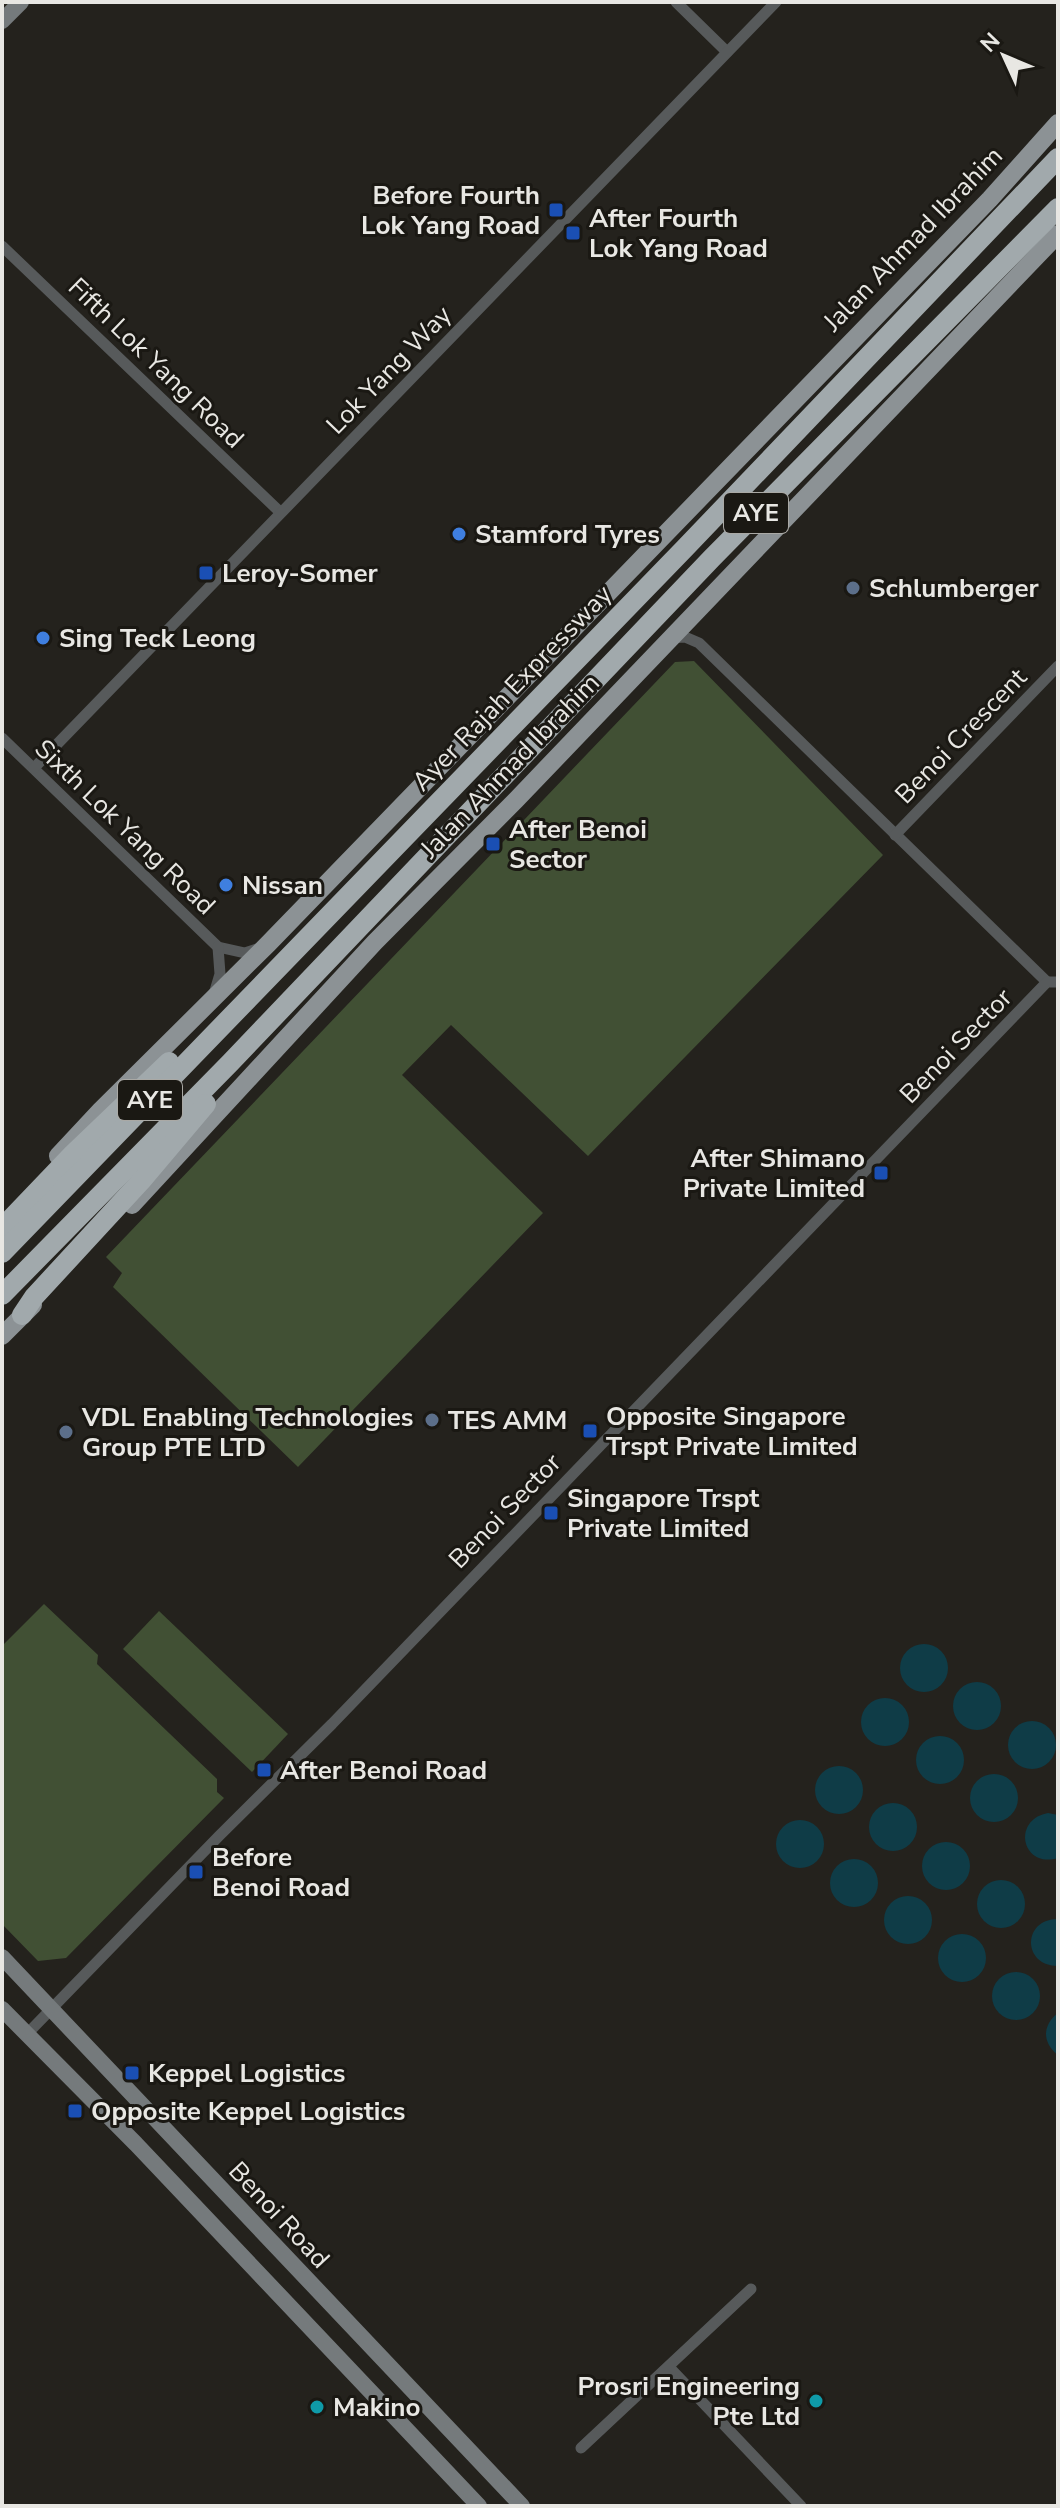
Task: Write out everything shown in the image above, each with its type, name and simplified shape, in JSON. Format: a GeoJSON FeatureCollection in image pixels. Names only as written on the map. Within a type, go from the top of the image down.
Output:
{"type":"FeatureCollection","features":[{"type":"Feature","properties":{"kind":"highway"},"geometry":{"type":"LineString","coordinates":[[1009,206],[1014,191],[1058,139]]}},
{"type":"Feature","properties":{"kind":"highway","name":"Ayer Rajah Expressway"},"geometry":{"type":"LineString","coordinates":[[2,1253],[1058,158]]}},
{"type":"Feature","properties":{"kind":"highway","name":"Ayer Rajah Expressway"},"geometry":{"type":"LineString","coordinates":[[2,1295],[230,1063],[712,558],[1058,208]]}},
{"type":"Feature","properties":{"kind":"highway"},"geometry":{"type":"LineString","coordinates":[[2,1228],[73,1154],[221,1011],[298,948]]}},
{"type":"Feature","properties":{"kind":"highway"},"geometry":{"type":"LineString","coordinates":[[22,1315],[49,1280],[183,1133],[224,1080],[230,1063]]}},
{"type":"Feature","properties":{"kind":"main road"},"geometry":{"type":"LineString","coordinates":[[2,21],[21,2]]}},
{"type":"Feature","properties":{"kind":"main road","name":"Jalan Ahmad Ibrahim"},"geometry":{"type":"LineString","coordinates":[[2,1217],[100,1111],[268,944],[990,199],[1058,123]]}},
{"type":"Feature","properties":{"kind":"main road","name":"Jalan Ahmad Ibrahim"},"geometry":{"type":"LineString","coordinates":[[2,1336],[141,1196],[375,942],[513,803],[1058,234]]}},
{"type":"Feature","properties":{"kind":"main road","name":"Benoi Road"},"geometry":{"type":"LineString","coordinates":[[2,1957],[522,2506]]}},
{"type":"Feature","properties":{"kind":"main road"},"geometry":{"type":"LineString","coordinates":[[2,2009],[136,2144],[479,2506]]}},
{"type":"Feature","properties":{"kind":"street"},"geometry":{"type":"LineString","coordinates":[[676,2],[727,52]]}},
{"type":"Feature","properties":{"kind":"street","name":"Lok Yang Way"},"geometry":{"type":"LineString","coordinates":[[34,768],[776,2]]}},
{"type":"Feature","properties":{"kind":"street","name":"Fifth Lok Yang Road"},"geometry":{"type":"LineString","coordinates":[[2,246],[280,512]]}},
{"type":"Feature","properties":{"kind":"street"},"geometry":{"type":"LineString","coordinates":[[695,611],[699,643]]}},
{"type":"Feature","properties":{"kind":"street"},"geometry":{"type":"LineString","coordinates":[[669,639],[685,637],[699,643]]}},
{"type":"Feature","properties":{"kind":"street","name":"Benoi Sector"},"geometry":{"type":"LineString","coordinates":[[27,2034],[1052,982],[895,835],[699,643]]}},
{"type":"Feature","properties":{"kind":"street","name":"Benoi Crescent"},"geometry":{"type":"LineString","coordinates":[[895,835],[1058,666]]}},
{"type":"Feature","properties":{"kind":"street","name":"Sixth Lok Yang Road"},"geometry":{"type":"LineString","coordinates":[[2,738],[218,947],[245,953],[268,944]]}},
{"type":"Feature","properties":{"kind":"street","name":"Sixth Lok Yang Road"},"geometry":{"type":"LineString","coordinates":[[212,998],[220,974],[218,947]]}},
{"type":"Feature","properties":{"kind":"street"},"geometry":{"type":"LineString","coordinates":[[581,2448],[751,2289]]}},
{"type":"Feature","properties":{"kind":"street"},"geometry":{"type":"LineString","coordinates":[[669,2367],[801,2506]]}},
{"type":"Feature","properties":{"kind":"green space"},"geometry":{"type":"Polygon","coordinates":[[[694,661],[883,855],[588,1156],[451,1025],[402,1075],[543,1213],[298,1467],[113,1287],[122,1273],[106,1257],[675,662],[694,661]]]}},
{"type":"Feature","properties":{"kind":"green space"},"geometry":{"type":"Polygon","coordinates":[[[44,1604],[98,1655],[97,1664],[217,1779],[217,1792],[224,1798],[66,1958],[38,1961],[2,1924],[2,1646],[44,1604]]]}},
{"type":"Feature","properties":{"kind":"green space"},"geometry":{"type":"Polygon","coordinates":[[[159,1611],[288,1734],[252,1772],[123,1649],[159,1611]]]}},
{"type":"Feature","properties":{"kind":"water"},"geometry":{"type":"Polygon","coordinates":[[[924,1644],[941,1651],[948,1668],[941,1685],[924,1692],[907,1685],[900,1668],[907,1651],[924,1644]]]}},
{"type":"Feature","properties":{"kind":"water"},"geometry":{"type":"Polygon","coordinates":[[[977,1682],[994,1689],[1001,1706],[994,1723],[977,1730],[960,1723],[953,1706],[960,1689],[977,1682]]]}},
{"type":"Feature","properties":{"kind":"water"},"geometry":{"type":"Polygon","coordinates":[[[885,1698],[902,1705],[909,1722],[902,1739],[885,1746],[868,1739],[861,1722],[868,1705],[885,1698]]]}},
{"type":"Feature","properties":{"kind":"water"},"geometry":{"type":"Polygon","coordinates":[[[1032,1721],[1049,1728],[1056,1745],[1049,1762],[1032,1769],[1015,1762],[1008,1745],[1015,1728],[1032,1721]]]}},
{"type":"Feature","properties":{"kind":"water"},"geometry":{"type":"Polygon","coordinates":[[[940,1736],[957,1743],[964,1760],[957,1777],[940,1784],[923,1777],[916,1760],[923,1743],[940,1736]]]}},
{"type":"Feature","properties":{"kind":"water"},"geometry":{"type":"Polygon","coordinates":[[[839,1766],[856,1773],[863,1790],[856,1807],[839,1814],[822,1807],[815,1790],[822,1773],[839,1766]]]}},
{"type":"Feature","properties":{"kind":"water"},"geometry":{"type":"Polygon","coordinates":[[[994,1774],[1011,1781],[1018,1798],[1011,1815],[994,1822],[977,1815],[970,1798],[977,1781],[994,1774]]]}},
{"type":"Feature","properties":{"kind":"water"},"geometry":{"type":"Polygon","coordinates":[[[893,1803],[910,1810],[917,1827],[910,1844],[893,1851],[876,1844],[869,1827],[876,1810],[893,1803]]]}},
{"type":"Feature","properties":{"kind":"water"},"geometry":{"type":"Polygon","coordinates":[[[1048,1813],[1058,1815],[1058,1858],[1046,1860],[1036,1857],[1029,1850],[1025,1833],[1036,1817],[1048,1813]]]}},
{"type":"Feature","properties":{"kind":"water"},"geometry":{"type":"Polygon","coordinates":[[[800,1820],[817,1827],[824,1844],[817,1861],[800,1868],[783,1861],[776,1844],[783,1827],[800,1820]]]}},
{"type":"Feature","properties":{"kind":"water"},"geometry":{"type":"Polygon","coordinates":[[[946,1842],[963,1849],[970,1866],[963,1883],[946,1890],[929,1883],[922,1866],[929,1849],[946,1842]]]}},
{"type":"Feature","properties":{"kind":"water"},"geometry":{"type":"Polygon","coordinates":[[[854,1859],[871,1866],[878,1883],[871,1900],[854,1907],[837,1900],[830,1883],[837,1866],[854,1859]]]}},
{"type":"Feature","properties":{"kind":"water"},"geometry":{"type":"Polygon","coordinates":[[[1001,1880],[1018,1887],[1025,1904],[1018,1921],[1001,1928],[984,1921],[977,1904],[984,1887],[1001,1880]]]}},
{"type":"Feature","properties":{"kind":"water"},"geometry":{"type":"Polygon","coordinates":[[[908,1896],[925,1903],[932,1920],[925,1937],[908,1944],[891,1937],[884,1920],[891,1903],[908,1896]]]}},
{"type":"Feature","properties":{"kind":"water"},"geometry":{"type":"Polygon","coordinates":[[[1058,1919],[1058,1966],[1038,1959],[1031,1942],[1038,1926],[1058,1919]]]}},
{"type":"Feature","properties":{"kind":"water"},"geometry":{"type":"Polygon","coordinates":[[[962,1934],[979,1941],[986,1958],[979,1975],[962,1982],[945,1975],[938,1958],[945,1941],[962,1934]]]}},
{"type":"Feature","properties":{"kind":"water"},"geometry":{"type":"Polygon","coordinates":[[[1016,1972],[1033,1979],[1040,1996],[1033,2013],[1016,2020],[999,2013],[992,1996],[999,1979],[1016,1972]]]}},
{"type":"Feature","properties":{"kind":"water"},"geometry":{"type":"Polygon","coordinates":[[[1058,2013],[1058,2055],[1049,2045],[1046,2034],[1049,2023],[1058,2013]]]}},
{"type":"Feature","properties":{"kind":"place","name":"Before Fourth Lok Yang Road"},"geometry":{"type":"Point","coordinates":[556,210]}},
{"type":"Feature","properties":{"kind":"place","name":"After Fourth Lok Yang Road"},"geometry":{"type":"Point","coordinates":[573,233]}},
{"type":"Feature","properties":{"kind":"place","name":"Stamford Tyres"},"geometry":{"type":"Point","coordinates":[459,534]}},
{"type":"Feature","properties":{"kind":"place","name":"Leroy-Somer"},"geometry":{"type":"Point","coordinates":[206,573]}},
{"type":"Feature","properties":{"kind":"place","name":"Schlumberger"},"geometry":{"type":"Point","coordinates":[853,588]}},
{"type":"Feature","properties":{"kind":"place","name":"Sing Teck Leong"},"geometry":{"type":"Point","coordinates":[43,638]}},
{"type":"Feature","properties":{"kind":"place","name":"After Benoi Sector"},"geometry":{"type":"Point","coordinates":[493,844]}},
{"type":"Feature","properties":{"kind":"place","name":"Nissan"},"geometry":{"type":"Point","coordinates":[226,885]}},
{"type":"Feature","properties":{"kind":"place","name":"After Shimano Private Limited"},"geometry":{"type":"Point","coordinates":[881,1173]}},
{"type":"Feature","properties":{"kind":"place","name":"TES AMM"},"geometry":{"type":"Point","coordinates":[432,1420]}},
{"type":"Feature","properties":{"kind":"place","name":"Opposite Singapore Trspt Private Limited"},"geometry":{"type":"Point","coordinates":[590,1431]}},
{"type":"Feature","properties":{"kind":"place","name":"VDL Enabling Technologies Group PTE LTD"},"geometry":{"type":"Point","coordinates":[66,1432]}},
{"type":"Feature","properties":{"kind":"place","name":"Singapore Trspt Private Limited"},"geometry":{"type":"Point","coordinates":[551,1513]}},
{"type":"Feature","properties":{"kind":"place","name":"After Benoi Road"},"geometry":{"type":"Point","coordinates":[264,1770]}},
{"type":"Feature","properties":{"kind":"place","name":"Before Benoi Road"},"geometry":{"type":"Point","coordinates":[196,1872]}},
{"type":"Feature","properties":{"kind":"place","name":"Keppel Logistics"},"geometry":{"type":"Point","coordinates":[132,2073]}},
{"type":"Feature","properties":{"kind":"place","name":"Opposite Keppel Logistics"},"geometry":{"type":"Point","coordinates":[75,2111]}},
{"type":"Feature","properties":{"kind":"place","name":"Prosri Engineering Pte Ltd"},"geometry":{"type":"Point","coordinates":[816,2401]}},
{"type":"Feature","properties":{"kind":"place","name":"Makino"},"geometry":{"type":"Point","coordinates":[317,2407]}}]}
